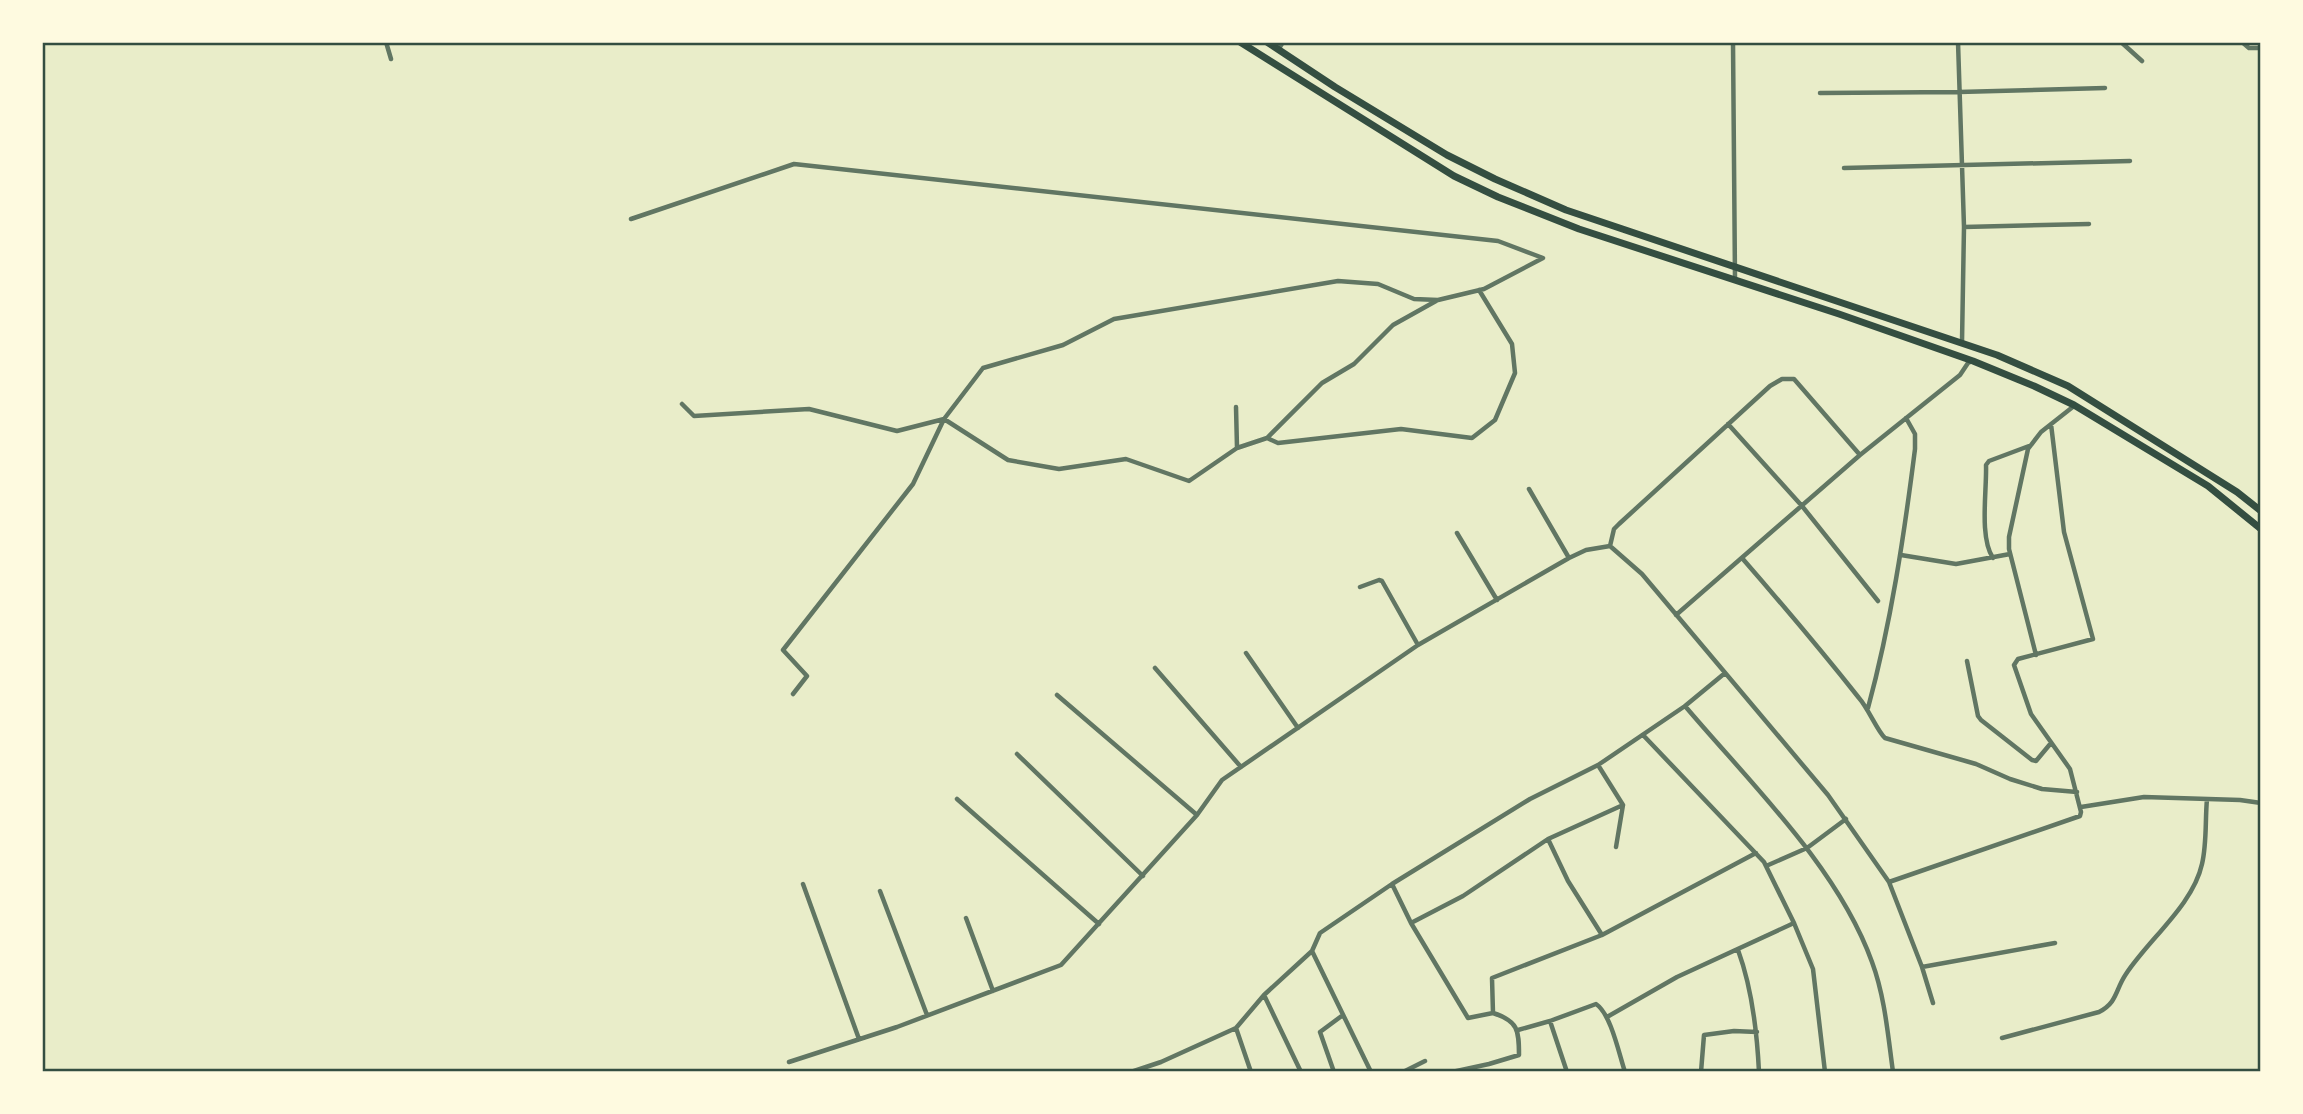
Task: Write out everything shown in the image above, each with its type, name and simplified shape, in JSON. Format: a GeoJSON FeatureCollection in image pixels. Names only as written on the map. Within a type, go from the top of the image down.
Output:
{"type":"FeatureCollection","features":[{"type":"Feature","properties":{"kind":"highway"},"geometry":{"type":"LineString","coordinates":[[1240,42],[1476,187],[1579,229],[1972,361],[2074,405],[2208,486],[2261,528]]}},
{"type":"Feature","properties":{"kind":"highway"},"geometry":{"type":"LineString","coordinates":[[1266,42],[1281,46],[1335,87],[1447,155],[1566,210],[1962,342],[2068,386],[2237,492],[2261,511]]}},
{"type":"Feature","properties":{"kind":"street"},"geometry":{"type":"LineString","coordinates":[[386,42],[391,59]]}},
{"type":"Feature","properties":{"kind":"street"},"geometry":{"type":"LineString","coordinates":[[1732,42],[1735,280]]}},
{"type":"Feature","properties":{"kind":"street"},"geometry":{"type":"LineString","coordinates":[[1958,42],[1964,227],[1962,342]]}},
{"type":"Feature","properties":{"kind":"street"},"geometry":{"type":"LineString","coordinates":[[2121,42],[2142,61]]}},
{"type":"Feature","properties":{"kind":"street"},"geometry":{"type":"LineString","coordinates":[[2242,42],[2249,48],[2261,48]]}},
{"type":"Feature","properties":{"kind":"street"},"geometry":{"type":"LineString","coordinates":[[1820,93],[2105,88]]}},
{"type":"Feature","properties":{"kind":"street"},"geometry":{"type":"LineString","coordinates":[[1844,168],[2130,162]]}},
{"type":"Feature","properties":{"kind":"street"},"geometry":{"type":"LineString","coordinates":[[631,219],[794,164],[1497,241],[1544,258],[1479,290],[1438,300],[1413,299],[1378,284],[1338,281],[1114,319],[1063,345],[983,368],[944,419],[913,484],[783,650],[807,676],[793,694]]}},
{"type":"Feature","properties":{"kind":"street"},"geometry":{"type":"LineString","coordinates":[[1964,227],[2089,223]]}},
{"type":"Feature","properties":{"kind":"street"},"geometry":{"type":"LineString","coordinates":[[1266,438],[1278,443],[1401,429],[1472,438],[1495,420],[1515,373],[1512,344],[1479,290]]}},
{"type":"Feature","properties":{"kind":"street"},"geometry":{"type":"LineString","coordinates":[[682,404],[694,416],[809,409],[897,431],[944,419],[1008,460],[1059,469],[1126,458],[1189,481],[1237,448],[1266,438],[1322,383],[1354,365],[1393,326],[1438,300]]}},
{"type":"Feature","properties":{"kind":"street"},"geometry":{"type":"LineString","coordinates":[[1676,615],[1860,455],[1960,376],[1972,361]]}},
{"type":"Feature","properties":{"kind":"street"},"geometry":{"type":"LineString","coordinates":[[1611,546],[1614,530],[1619,524],[1770,386],[1782,379],[1790,378],[1799,385],[1860,455]]}},
{"type":"Feature","properties":{"kind":"street"},"geometry":{"type":"LineString","coordinates":[[2036,655],[2010,554],[2009,537],[2029,446],[2074,405]]}},
{"type":"Feature","properties":{"kind":"street"},"geometry":{"type":"LineString","coordinates":[[1236,407],[1237,448]]}},
{"type":"Feature","properties":{"kind":"street"},"geometry":{"type":"LineString","coordinates":[[1868,709],[1901,555],[1915,449],[1915,434],[1906,418]]}},
{"type":"Feature","properties":{"kind":"street"},"geometry":{"type":"LineString","coordinates":[[1728,424],[1802,506],[1878,601]]}},
{"type":"Feature","properties":{"kind":"street"},"geometry":{"type":"LineString","coordinates":[[1889,882],[2080,816],[2081,807],[2070,769],[2031,714],[2014,665],[2018,659],[2093,639],[2064,532],[2051,424]]}},
{"type":"Feature","properties":{"kind":"street"},"geometry":{"type":"LineString","coordinates":[[1993,558],[1988,550],[1984,519],[1986,465],[1989,461],[2029,446]]}},
{"type":"Feature","properties":{"kind":"street"},"geometry":{"type":"LineString","coordinates":[[1529,489],[1569,558]]}},
{"type":"Feature","properties":{"kind":"street"},"geometry":{"type":"LineString","coordinates":[[1457,533],[1497,600]]}},
{"type":"Feature","properties":{"kind":"street"},"geometry":{"type":"LineString","coordinates":[[789,1062],[1061,965],[1197,816],[1222,779],[1418,645],[1569,558],[1586,550],[1611,546]]}},
{"type":"Feature","properties":{"kind":"street"},"geometry":{"type":"LineString","coordinates":[[1611,546],[1642,574],[1846,818],[1889,882],[1933,1003]]}},
{"type":"Feature","properties":{"kind":"street"},"geometry":{"type":"LineString","coordinates":[[1901,555],[1956,564],[2010,554]]}},
{"type":"Feature","properties":{"kind":"street"},"geometry":{"type":"LineString","coordinates":[[1742,558],[1797,620],[1868,709],[1885,738],[1976,764],[2042,789],[2077,792]]}},
{"type":"Feature","properties":{"kind":"street"},"geometry":{"type":"LineString","coordinates":[[1360,587],[1382,581],[1418,645]]}},
{"type":"Feature","properties":{"kind":"street"},"geometry":{"type":"LineString","coordinates":[[1246,653],[1298,728]]}},
{"type":"Feature","properties":{"kind":"street"},"geometry":{"type":"LineString","coordinates":[[1967,661],[1981,720],[2032,760],[2036,761],[2052,743]]}},
{"type":"Feature","properties":{"kind":"street"},"geometry":{"type":"LineString","coordinates":[[1155,668],[1241,767]]}},
{"type":"Feature","properties":{"kind":"street"},"geometry":{"type":"LineString","coordinates":[[1131,1072],[1161,1062],[1236,1028],[1264,995],[1312,951],[1320,933],[1392,884],[1530,799],[1598,765],[1685,706],[1725,673]]}},
{"type":"Feature","properties":{"kind":"street"},"geometry":{"type":"LineString","coordinates":[[1058,695],[1197,816]]}},
{"type":"Feature","properties":{"kind":"street"},"geometry":{"type":"LineString","coordinates":[[1685,706],[1807,848],[1854,921],[1872,962],[1882,995],[1893,1072]]}},
{"type":"Feature","properties":{"kind":"street"},"geometry":{"type":"LineString","coordinates":[[1643,735],[1766,866],[1813,969],[1825,1072]]}},
{"type":"Feature","properties":{"kind":"street"},"geometry":{"type":"LineString","coordinates":[[1017,754],[1143,876]]}},
{"type":"Feature","properties":{"kind":"street"},"geometry":{"type":"LineString","coordinates":[[1598,765],[1623,805],[1616,847]]}},
{"type":"Feature","properties":{"kind":"street"},"geometry":{"type":"LineString","coordinates":[[2081,807],[2144,797],[2261,803]]}},
{"type":"Feature","properties":{"kind":"street"},"geometry":{"type":"LineString","coordinates":[[957,799],[1099,924]]}},
{"type":"Feature","properties":{"kind":"street"},"geometry":{"type":"LineString","coordinates":[[2002,1038],[2099,1012],[2111,1005],[2125,974],[2196,883],[2203,860],[2207,799]]}},
{"type":"Feature","properties":{"kind":"street"},"geometry":{"type":"LineString","coordinates":[[1411,923],[1463,896],[1548,839],[1623,805]]}},
{"type":"Feature","properties":{"kind":"street"},"geometry":{"type":"LineString","coordinates":[[1766,866],[1807,848],[1846,818]]}},
{"type":"Feature","properties":{"kind":"street"},"geometry":{"type":"LineString","coordinates":[[1548,839],[1569,881],[1602,935]]}},
{"type":"Feature","properties":{"kind":"street"},"geometry":{"type":"LineString","coordinates":[[1493,1013],[1492,978],[1602,935],[1756,853]]}},
{"type":"Feature","properties":{"kind":"street"},"geometry":{"type":"LineString","coordinates":[[803,884],[859,1039]]}},
{"type":"Feature","properties":{"kind":"street"},"geometry":{"type":"LineString","coordinates":[[1392,884],[1411,923],[1468,1018],[1493,1013],[1513,1022],[1518,1030],[1519,1055],[1516,1057],[1452,1072]]}},
{"type":"Feature","properties":{"kind":"street"},"geometry":{"type":"LineString","coordinates":[[880,891],[927,1015]]}},
{"type":"Feature","properties":{"kind":"street"},"geometry":{"type":"LineString","coordinates":[[966,918],[993,990]]}},
{"type":"Feature","properties":{"kind":"street"},"geometry":{"type":"LineString","coordinates":[[1606,1017],[1677,977],[1794,923]]}},
{"type":"Feature","properties":{"kind":"street"},"geometry":{"type":"LineString","coordinates":[[1922,967],[2054,943]]}},
{"type":"Feature","properties":{"kind":"street"},"geometry":{"type":"LineString","coordinates":[[1738,950],[1757,1032],[1759,1072]]}},
{"type":"Feature","properties":{"kind":"street"},"geometry":{"type":"LineString","coordinates":[[1312,951],[1371,1072]]}},
{"type":"Feature","properties":{"kind":"street"},"geometry":{"type":"LineString","coordinates":[[1264,995],[1301,1072]]}},
{"type":"Feature","properties":{"kind":"street"},"geometry":{"type":"LineString","coordinates":[[1518,1030],[1596,1004],[1606,1017],[1625,1072]]}},
{"type":"Feature","properties":{"kind":"street"},"geometry":{"type":"LineString","coordinates":[[1334,1072],[1320,1032],[1343,1015]]}},
{"type":"Feature","properties":{"kind":"street"},"geometry":{"type":"LineString","coordinates":[[1550,1021],[1567,1072]]}},
{"type":"Feature","properties":{"kind":"street"},"geometry":{"type":"LineString","coordinates":[[1236,1028],[1251,1072]]}},
{"type":"Feature","properties":{"kind":"street"},"geometry":{"type":"LineString","coordinates":[[1701,1072],[1704,1035],[1734,1031],[1757,1032]]}},
{"type":"Feature","properties":{"kind":"street"},"geometry":{"type":"LineString","coordinates":[[1404,1072],[1425,1061]]}}]}
